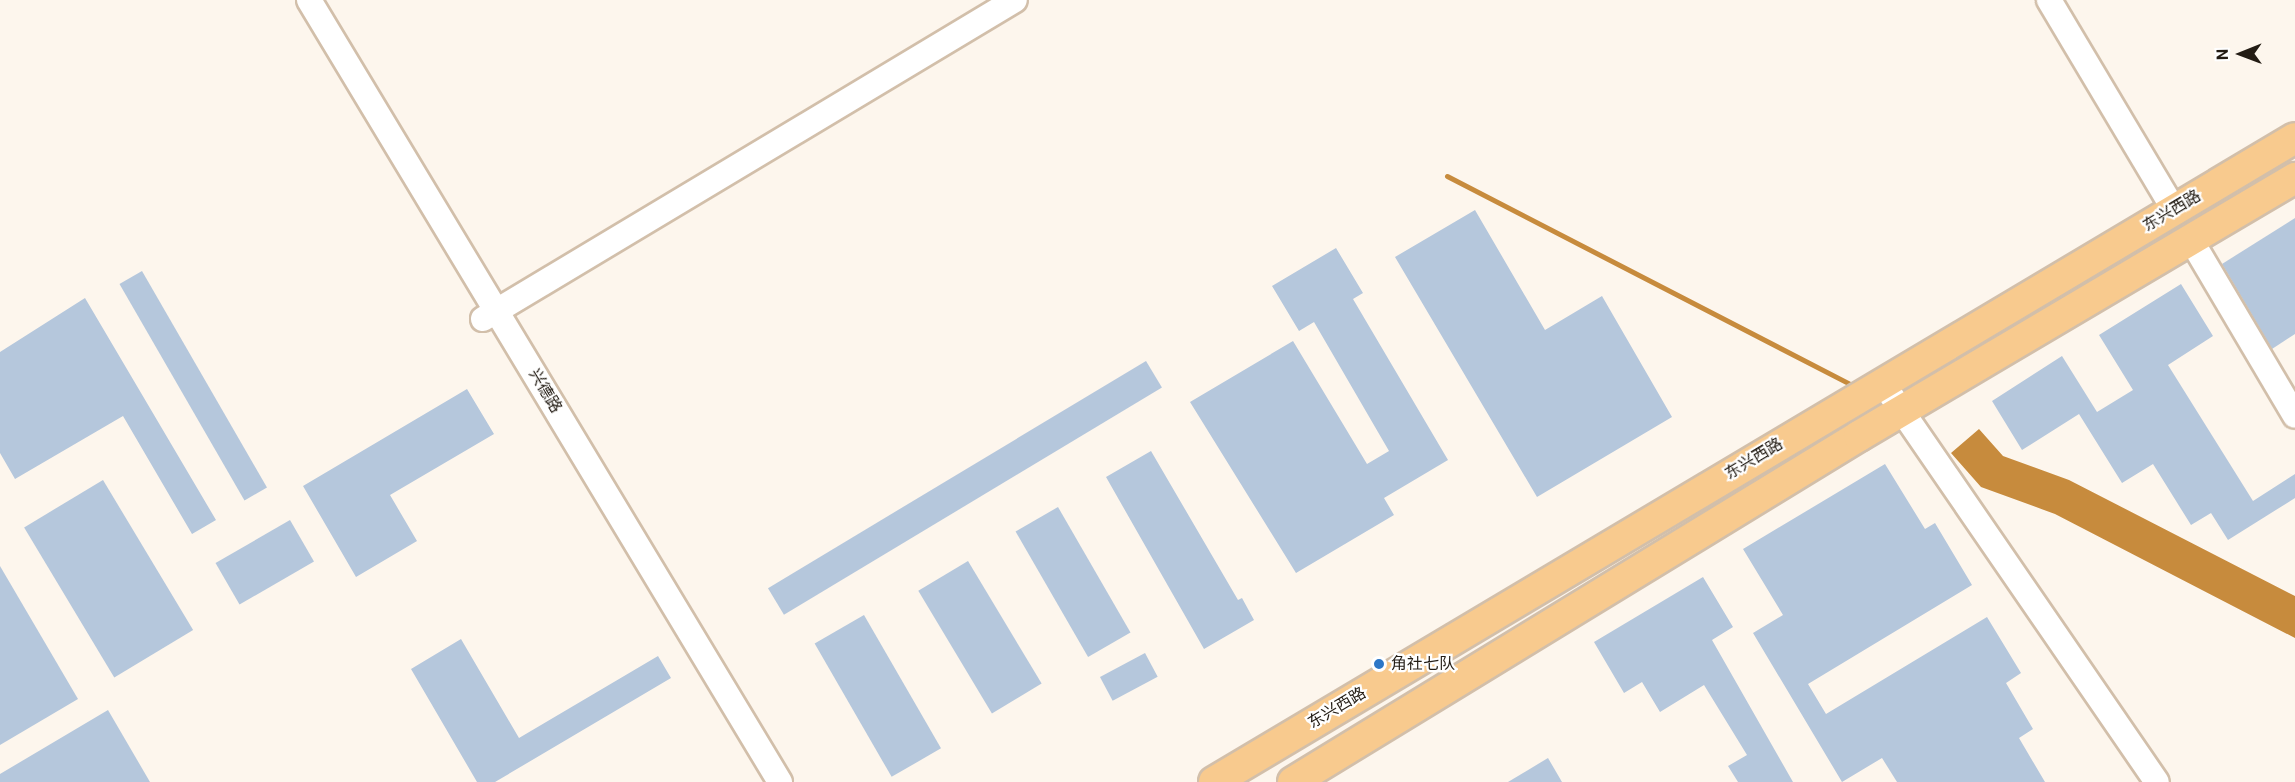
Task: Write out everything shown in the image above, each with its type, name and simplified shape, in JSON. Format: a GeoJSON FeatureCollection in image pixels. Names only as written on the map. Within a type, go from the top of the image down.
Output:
{"type":"FeatureCollection","features":[{"type":"Feature","properties":{"kind":"main road","name":"东兴西路"},"geometry":{"type":"LineString","coordinates":[[1214,782],[2295,138]]}},
{"type":"Feature","properties":{"kind":"main road","name":"东兴西路"},"geometry":{"type":"LineString","coordinates":[[1293,782],[1902,411],[2295,178]]}},
{"type":"Feature","properties":{"kind":"street","name":"兴德路"},"geometry":{"type":"LineString","coordinates":[[291,0],[780,782]]}},
{"type":"Feature","properties":{"kind":"street","name":"兴德路"},"geometry":{"type":"LineString","coordinates":[[309,0],[762,782]]}},
{"type":"Feature","properties":{"kind":"street"},"geometry":{"type":"LineString","coordinates":[[490,315],[1015,0]]}},
{"type":"Feature","properties":{"kind":"street"},"geometry":{"type":"LineString","coordinates":[[2049,0],[2174,210]]}},
{"type":"Feature","properties":{"kind":"street"},"geometry":{"type":"LineString","coordinates":[[2190,240],[2295,416]]}},
{"type":"Feature","properties":{"kind":"street"},"geometry":{"type":"LineString","coordinates":[[1873,388],[1902,411],[2157,782]]}},
{"type":"Feature","properties":{"kind":"shaded area"},"geometry":{"type":"Polygon","coordinates":[[[1979,429],[2003,456],[2069,480],[2295,596],[2295,638],[2055,514],[1981,487],[1951,453],[1979,429]]]}},
{"type":"Feature","properties":{"kind":"building"},"geometry":{"type":"Polygon","coordinates":[[[1475,210],[1545,330],[1602,296],[1672,417],[1537,497],[1395,257],[1475,210]]]}},
{"type":"Feature","properties":{"kind":"building"},"geometry":{"type":"Polygon","coordinates":[[[2295,218],[2295,334],[2272,349],[2222,264],[2295,218]]]}},
{"type":"Feature","properties":{"kind":"building"},"geometry":{"type":"Polygon","coordinates":[[[1336,248],[1363,293],[1353,299],[1448,460],[1384,498],[1394,515],[1296,573],[1190,402],[1293,341],[1367,464],[1389,451],[1314,322],[1299,331],[1272,286],[1336,248]]]}},
{"type":"Feature","properties":{"kind":"building"},"geometry":{"type":"Polygon","coordinates":[[[142,271],[267,488],[244,501],[119,284],[142,271]]]}},
{"type":"Feature","properties":{"kind":"building"},"geometry":{"type":"Polygon","coordinates":[[[2181,284],[2213,336],[2168,365],[2253,501],[2295,474],[2295,498],[2228,540],[2211,513],[2191,525],[2153,464],[2122,483],[2079,414],[2022,450],[1992,401],[2062,356],[2097,412],[2133,390],[2099,335],[2181,284]]]}},
{"type":"Feature","properties":{"kind":"building"},"geometry":{"type":"Polygon","coordinates":[[[85,298],[216,520],[192,534],[123,416],[15,479],[0,453],[0,352],[85,298]]]}},
{"type":"Feature","properties":{"kind":"building"},"geometry":{"type":"Polygon","coordinates":[[[1146,361],[1162,388],[784,615],[768,588],[1146,361]]]}},
{"type":"Feature","properties":{"kind":"building"},"geometry":{"type":"Polygon","coordinates":[[[467,389],[494,434],[390,495],[417,541],[356,577],[303,486],[467,389]]]}},
{"type":"Feature","properties":{"kind":"building"},"geometry":{"type":"Polygon","coordinates":[[[1151,451],[1238,600],[1242,598],[1254,620],[1204,649],[1106,477],[1151,451]]]}},
{"type":"Feature","properties":{"kind":"building"},"geometry":{"type":"Polygon","coordinates":[[[1885,464],[1925,529],[1935,523],[1972,585],[1808,684],[1826,714],[1987,617],[2021,673],[2006,683],[2033,729],[2019,738],[2045,782],[1897,782],[1882,758],[1842,782],[1753,633],[1783,615],[1743,549],[1885,464]]]}},
{"type":"Feature","properties":{"kind":"building"},"geometry":{"type":"Polygon","coordinates":[[[103,480],[193,630],[114,677],[24,527],[103,480]]]}},
{"type":"Feature","properties":{"kind":"building"},"geometry":{"type":"Polygon","coordinates":[[[1058,507],[1130,633],[1088,657],[1016,532],[1058,507]]]}},
{"type":"Feature","properties":{"kind":"building"},"geometry":{"type":"Polygon","coordinates":[[[290,520],[314,562],[240,605],[216,563],[290,520]]]}},
{"type":"Feature","properties":{"kind":"building"},"geometry":{"type":"Polygon","coordinates":[[[968,561],[1042,684],[992,713],[918,591],[968,561]]]}},
{"type":"Feature","properties":{"kind":"building"},"geometry":{"type":"Polygon","coordinates":[[[0,566],[78,699],[0,745],[0,566]]]}},
{"type":"Feature","properties":{"kind":"building"},"geometry":{"type":"Polygon","coordinates":[[[1703,577],[1733,627],[1712,640],[1793,782],[1738,782],[1728,766],[1747,755],[1704,685],[1660,712],[1642,682],[1624,693],[1594,642],[1703,577]]]}},
{"type":"Feature","properties":{"kind":"building"},"geometry":{"type":"Polygon","coordinates":[[[864,615],[941,748],[892,777],[815,644],[864,615]]]}},
{"type":"Feature","properties":{"kind":"building"},"geometry":{"type":"Polygon","coordinates":[[[461,639],[519,738],[658,656],[671,678],[495,782],[477,782],[411,669],[461,639]]]}},
{"type":"Feature","properties":{"kind":"building"},"geometry":{"type":"Polygon","coordinates":[[[1145,653],[1158,677],[1113,701],[1100,677],[1145,653]]]}},
{"type":"Feature","properties":{"kind":"building"},"geometry":{"type":"Polygon","coordinates":[[[108,710],[150,782],[0,782],[0,774],[108,710]]]}},
{"type":"Feature","properties":{"kind":"building"},"geometry":{"type":"Polygon","coordinates":[[[1548,758],[1562,782],[1508,782],[1548,758]]]}},
{"type":"Feature","properties":{"kind":"waterway"},"geometry":{"type":"LineString","coordinates":[[1447,176],[1852,385]]}},
{"type":"Feature","properties":{"kind":"place","name":"角社七队"},"geometry":{"type":"Point","coordinates":[1379,664]}}]}
